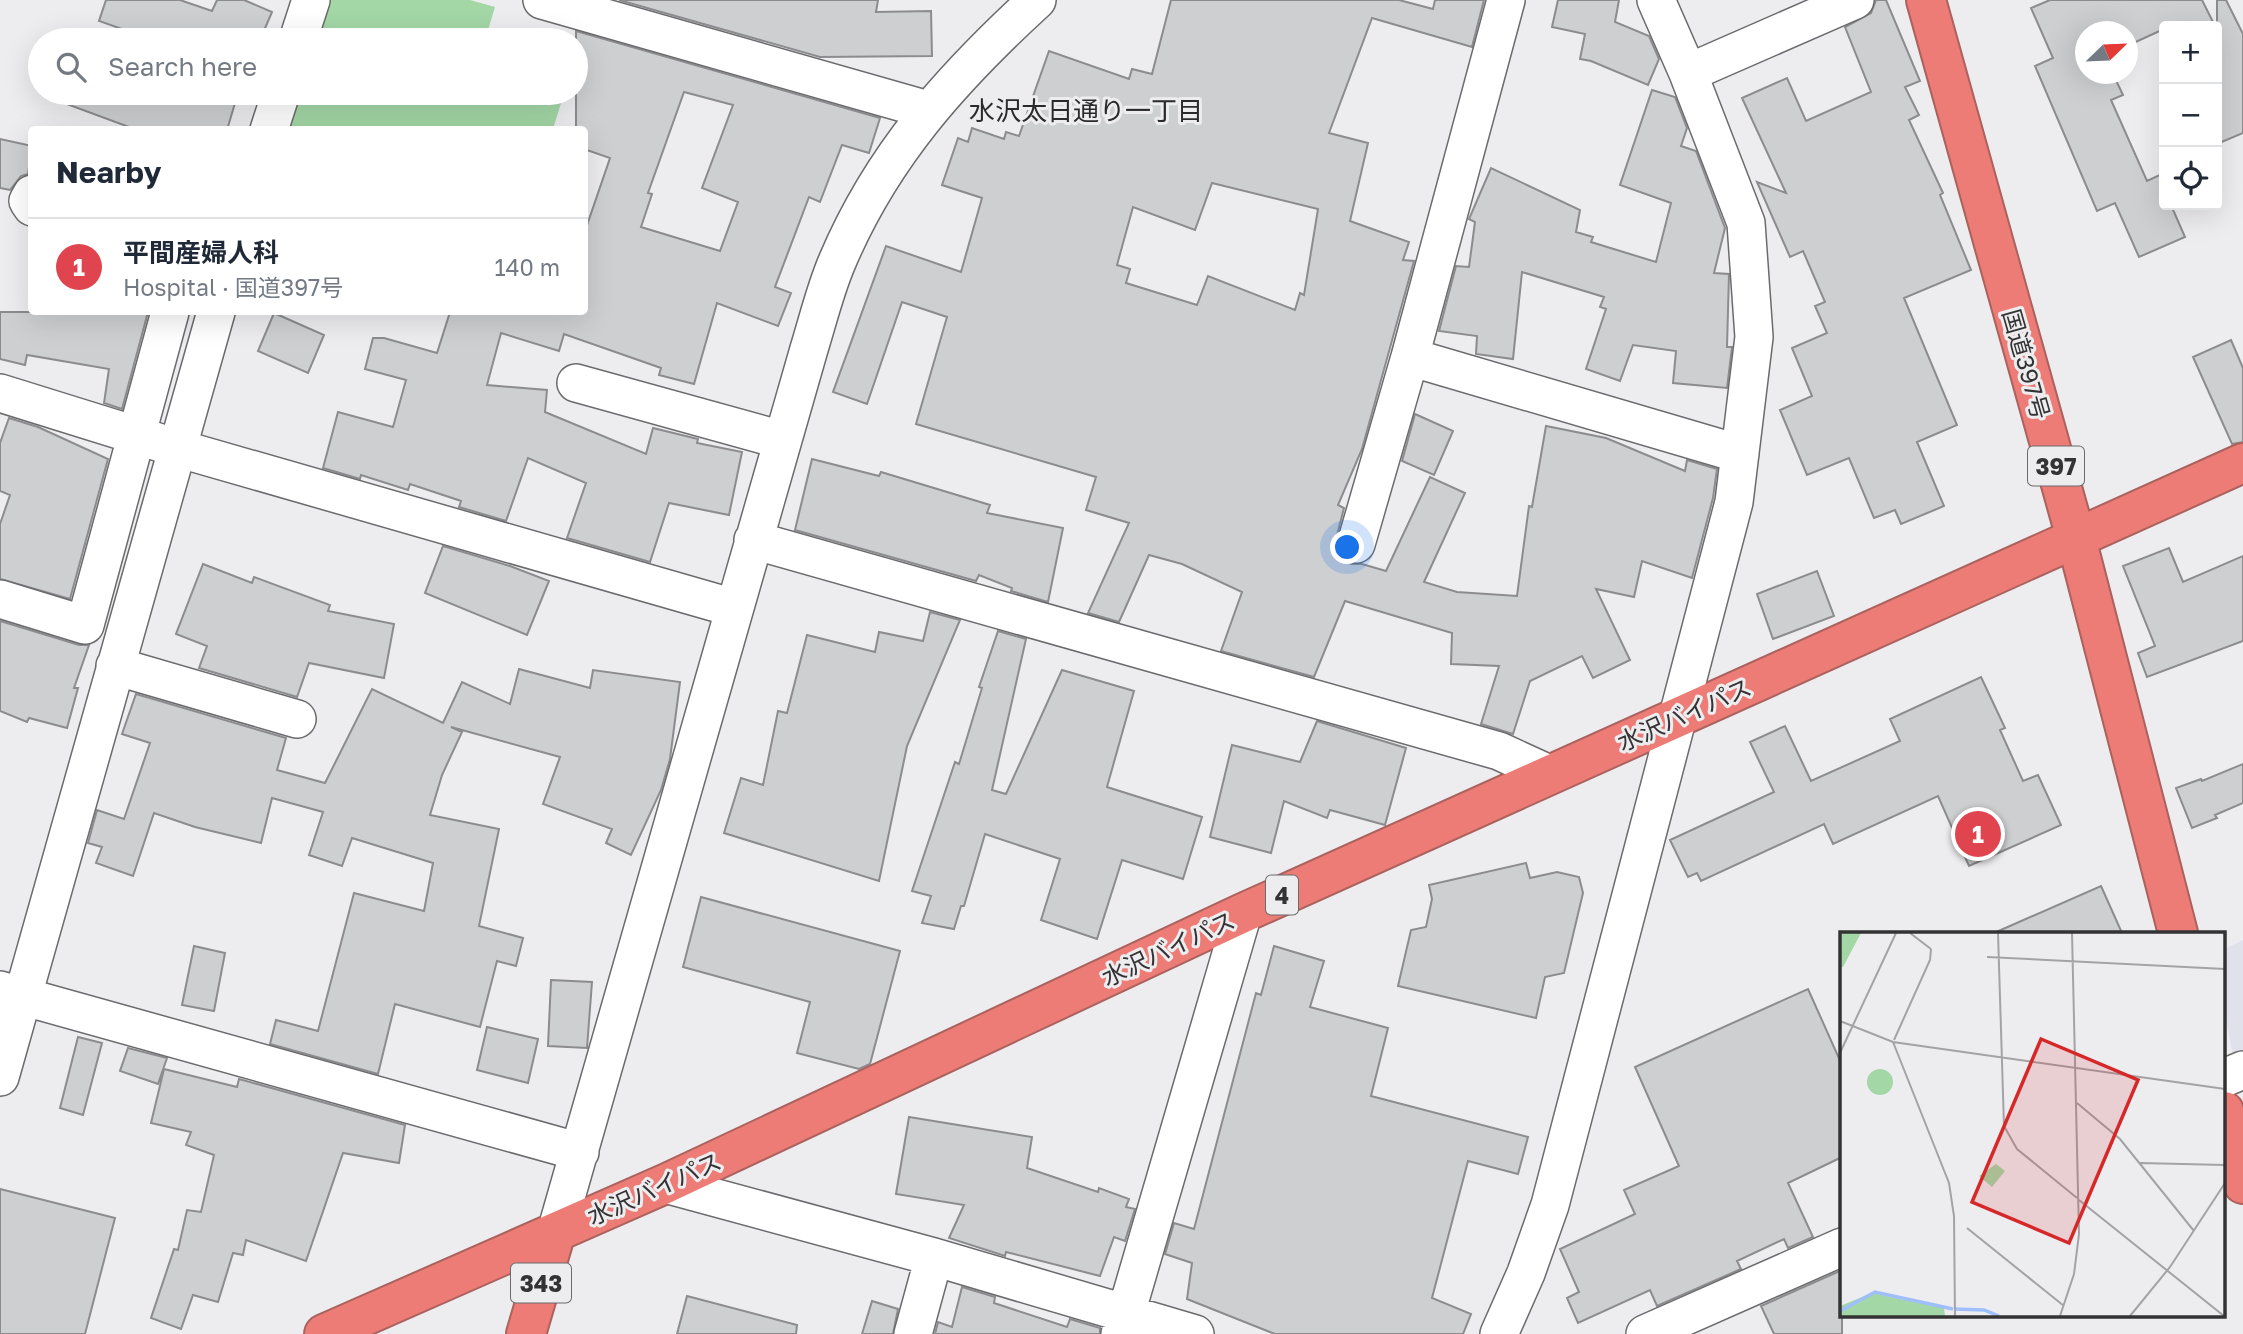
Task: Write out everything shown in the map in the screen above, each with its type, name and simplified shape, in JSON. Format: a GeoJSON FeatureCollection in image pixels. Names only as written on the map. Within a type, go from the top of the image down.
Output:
{"type":"FeatureCollection","features":[{"type":"Feature","properties":{"kind":"highway","name":"国道397号"},"geometry":{"type":"LineString","coordinates":[[1926,0],[2076,538],[2178,932]]}},
{"type":"Feature","properties":{"kind":"highway","name":"水沢バイパス"},"geometry":{"type":"LineString","coordinates":[[324,1334],[665,1184],[1243,913],[2243,463]]}},
{"type":"Feature","properties":{"kind":"highway"},"geometry":{"type":"LineString","coordinates":[[2226,1119],[2243,1184]]}},
{"type":"Feature","properties":{"kind":"highway","name":"343"},"geometry":{"type":"LineString","coordinates":[[526,1334],[555,1232]]}},
{"type":"Feature","properties":{"kind":"street"},"geometry":{"type":"LineString","coordinates":[[302,28],[311,0]]}},
{"type":"Feature","properties":{"kind":"street"},"geometry":{"type":"LineString","coordinates":[[542,0],[928,110]]}},
{"type":"Feature","properties":{"kind":"street"},"geometry":{"type":"LineString","coordinates":[[555,1232],[782,440],[837,263],[877,181],[928,110],[988,45],[1037,0]]}},
{"type":"Feature","properties":{"kind":"street"},"geometry":{"type":"LineString","coordinates":[[1356,544],[1410,357],[1506,0]]}},
{"type":"Feature","properties":{"kind":"street"},"geometry":{"type":"LineString","coordinates":[[1499,1334],[1526,1273],[1550,1205],[1734,502],[1754,337],[1746,223],[1688,73],[1656,0]]}},
{"type":"Feature","properties":{"kind":"street"},"geometry":{"type":"LineString","coordinates":[[1688,73],[1855,0]]}},
{"type":"Feature","properties":{"kind":"street"},"geometry":{"type":"LineString","coordinates":[[270,126],[277,105]]}},
{"type":"Feature","properties":{"kind":"street"},"geometry":{"type":"LineString","coordinates":[[0,599],[85,625],[169,315]]}},
{"type":"Feature","properties":{"kind":"street"},"geometry":{"type":"LineString","coordinates":[[0,1077],[11,993],[116,666],[215,315]]}},
{"type":"Feature","properties":{"kind":"street"},"geometry":{"type":"LineString","coordinates":[[1410,357],[1740,454]]}},
{"type":"Feature","properties":{"kind":"street"},"geometry":{"type":"LineString","coordinates":[[576,383],[782,440]]}},
{"type":"Feature","properties":{"kind":"street"},"geometry":{"type":"LineString","coordinates":[[0,393],[177,448],[734,608]]}},
{"type":"Feature","properties":{"kind":"street"},"geometry":{"type":"LineString","coordinates":[[753,540],[1499,751],[1549,774]]}},
{"type":"Feature","properties":{"kind":"street"},"geometry":{"type":"LineString","coordinates":[[116,666],[297,719]]}},
{"type":"Feature","properties":{"kind":"street"},"geometry":{"type":"LineString","coordinates":[[1123,1324],[1243,913]]}},
{"type":"Feature","properties":{"kind":"street"},"geometry":{"type":"LineString","coordinates":[[11,993],[580,1152]]}},
{"type":"Feature","properties":{"kind":"street"},"geometry":{"type":"LineString","coordinates":[[2226,1077],[2243,1070]]}},
{"type":"Feature","properties":{"kind":"street"},"geometry":{"type":"LineString","coordinates":[[665,1184],[934,1257],[1123,1324],[1195,1334]]}},
{"type":"Feature","properties":{"kind":"street"},"geometry":{"type":"LineString","coordinates":[[1645,1334],[1840,1248]]}},
{"type":"Feature","properties":{"kind":"street"},"geometry":{"type":"LineString","coordinates":[[913,1334],[934,1257]]}},
{"type":"Feature","properties":{"kind":"shaded area"},"geometry":{"type":"Polygon","coordinates":[[[2243,940],[2243,1057],[2234,1061],[2226,1019],[2226,948],[2243,940]]]}},
{"type":"Feature","properties":{"kind":"green space"},"geometry":{"type":"Polygon","coordinates":[[[328,0],[470,0],[495,7],[489,28],[320,28],[328,0]]]}},
{"type":"Feature","properties":{"kind":"green space"},"geometry":{"type":"Polygon","coordinates":[[[297,105],[560,105],[554,126],[291,126],[297,105]]]}},
{"type":"Feature","properties":{"kind":"building"},"geometry":{"type":"Polygon","coordinates":[[[106,0],[180,0],[212,11],[217,0],[244,0],[272,12],[265,28],[119,28],[99,21],[106,0]]]}},
{"type":"Feature","properties":{"kind":"building"},"geometry":{"type":"Polygon","coordinates":[[[619,0],[878,0],[876,12],[931,11],[932,56],[820,57],[619,0]]]}},
{"type":"Feature","properties":{"kind":"building"},"geometry":{"type":"Polygon","coordinates":[[[1171,0],[1399,0],[1433,9],[1435,0],[1484,0],[1472,47],[1372,18],[1329,133],[1368,143],[1350,221],[1409,242],[1403,260],[1414,261],[1362,449],[1338,505],[1344,508],[1336,550],[1341,559],[1351,564],[1362,564],[1386,571],[1430,477],[1465,493],[1424,582],[1457,592],[1517,596],[1529,506],[1532,507],[1546,426],[1606,438],[1685,471],[1687,460],[1717,469],[1713,498],[1692,578],[1642,561],[1634,597],[1596,589],[1630,660],[1593,678],[1582,656],[1530,681],[1513,734],[1481,724],[1499,666],[1451,664],[1452,633],[1345,601],[1314,677],[1221,651],[1242,592],[1182,564],[1149,555],[1119,622],[1088,613],[1129,523],[1086,510],[1096,477],[916,424],[947,317],[902,302],[867,404],[833,392],[886,246],[961,272],[982,198],[942,185],[958,138],[968,142],[972,128],[1004,139],[1006,132],[1019,136],[1049,51],[1129,79],[1132,69],[1152,74],[1171,0]],[[1212,183],[1195,230],[1133,207],[1117,265],[1130,269],[1126,283],[1197,305],[1208,276],[1295,310],[1300,293],[1304,295],[1318,209],[1212,183]]]}},
{"type":"Feature","properties":{"kind":"building"},"geometry":{"type":"Polygon","coordinates":[[[1558,0],[1619,0],[1615,22],[1649,36],[1659,59],[1648,85],[1580,59],[1585,34],[1552,27],[1558,0]]]}},
{"type":"Feature","properties":{"kind":"building"},"geometry":{"type":"Polygon","coordinates":[[[1876,0],[1886,0],[1920,81],[1905,87],[1919,115],[1909,120],[1943,193],[1940,195],[1971,270],[1904,298],[1957,425],[1917,442],[1944,506],[1901,524],[1895,510],[1874,518],[1849,458],[1807,475],[1780,410],[1812,396],[1792,348],[1827,333],[1815,306],[1825,302],[1803,251],[1790,257],[1757,182],[1786,193],[1742,98],[1787,78],[1806,121],[1871,92],[1845,27],[1871,13],[1876,0]]]}},
{"type":"Feature","properties":{"kind":"building"},"geometry":{"type":"Polygon","coordinates":[[[2050,0],[2202,0],[2212,21],[2159,21],[2159,31],[2138,41],[2138,21],[2075,21],[2075,84],[2118,84],[2123,95],[2111,100],[2147,181],[2159,175],[2159,210],[2173,210],[2185,237],[2139,257],[2115,203],[2097,211],[2035,66],[2053,58],[2031,8],[2050,0]]]}},
{"type":"Feature","properties":{"kind":"building"},"geometry":{"type":"Polygon","coordinates":[[[2217,0],[2226,0],[2243,34],[2243,133],[2222,142],[2222,21],[2217,21],[2217,0]]]}},
{"type":"Feature","properties":{"kind":"building"},"geometry":{"type":"Polygon","coordinates":[[[588,34],[880,118],[869,153],[842,145],[820,202],[809,197],[775,287],[791,293],[778,326],[717,303],[694,384],[659,375],[661,368],[564,334],[559,351],[501,333],[487,385],[547,390],[545,412],[646,454],[653,428],[698,439],[697,443],[742,452],[729,515],[669,503],[650,562],[567,538],[586,483],[528,458],[506,521],[459,507],[461,501],[410,484],[408,490],[361,475],[360,479],[323,468],[338,412],[393,427],[406,380],[365,369],[373,338],[384,338],[437,353],[449,315],[588,315],[588,222],[610,158],[588,150],[588,126],[576,126],[576,105],[588,105],[588,34]],[[684,92],[648,193],[652,194],[641,227],[720,251],[738,202],[702,188],[733,105],[684,92]]]}},
{"type":"Feature","properties":{"kind":"building"},"geometry":{"type":"Polygon","coordinates":[[[1652,90],[1675,97],[1687,128],[1681,146],[1696,151],[1725,228],[1714,273],[1729,274],[1727,347],[1732,347],[1727,388],[1673,383],[1676,351],[1633,345],[1620,381],[1586,369],[1606,309],[1600,307],[1604,297],[1522,272],[1513,359],[1476,354],[1477,336],[1439,331],[1456,266],[1469,267],[1475,222],[1469,219],[1491,168],[1580,210],[1576,232],[1593,237],[1591,242],[1656,262],[1671,203],[1620,185],[1652,90]]]}},
{"type":"Feature","properties":{"kind":"building"},"geometry":{"type":"Polygon","coordinates":[[[69,105],[234,105],[228,126],[126,126],[69,105]]]}},
{"type":"Feature","properties":{"kind":"building"},"geometry":{"type":"Polygon","coordinates":[[[0,139],[28,145],[28,174],[21,176],[10,190],[0,188],[0,139]]]}},
{"type":"Feature","properties":{"kind":"building"},"geometry":{"type":"Polygon","coordinates":[[[0,312],[28,312],[28,315],[147,315],[122,409],[104,403],[109,369],[27,355],[25,365],[0,359],[0,312]]]}},
{"type":"Feature","properties":{"kind":"building"},"geometry":{"type":"Polygon","coordinates":[[[273,315],[324,335],[308,373],[258,351],[273,315]]]}},
{"type":"Feature","properties":{"kind":"building"},"geometry":{"type":"Polygon","coordinates":[[[2231,340],[2243,368],[2243,442],[2232,444],[2193,357],[2231,340]]]}},
{"type":"Feature","properties":{"kind":"building"},"geometry":{"type":"Polygon","coordinates":[[[1415,414],[1453,431],[1434,475],[1402,461],[1415,414]]]}},
{"type":"Feature","properties":{"kind":"building"},"geometry":{"type":"Polygon","coordinates":[[[9,418],[38,427],[108,459],[70,599],[0,579],[0,524],[10,495],[0,491],[0,443],[9,418]]]}},
{"type":"Feature","properties":{"kind":"building"},"geometry":{"type":"Polygon","coordinates":[[[812,459],[879,476],[881,472],[990,505],[987,513],[1063,528],[1048,602],[1011,591],[1012,588],[979,575],[976,581],[795,530],[812,459]]]}},
{"type":"Feature","properties":{"kind":"building"},"geometry":{"type":"Polygon","coordinates":[[[443,546],[549,581],[527,635],[425,593],[443,546]]]}},
{"type":"Feature","properties":{"kind":"building"},"geometry":{"type":"Polygon","coordinates":[[[2169,548],[2183,582],[2243,556],[2243,641],[2147,677],[2138,653],[2155,646],[2123,566],[2169,548]]]}},
{"type":"Feature","properties":{"kind":"building"},"geometry":{"type":"Polygon","coordinates":[[[203,564],[252,583],[254,577],[330,605],[328,611],[394,624],[384,678],[309,663],[297,697],[199,668],[207,646],[176,634],[203,564]]]}},
{"type":"Feature","properties":{"kind":"building"},"geometry":{"type":"Polygon","coordinates":[[[1817,571],[1834,616],[1773,639],[1757,594],[1817,571]]]}},
{"type":"Feature","properties":{"kind":"building"},"geometry":{"type":"Polygon","coordinates":[[[930,612],[960,620],[907,746],[879,881],[724,833],[741,778],[763,785],[778,711],[787,713],[807,635],[875,652],[879,632],[923,641],[930,612]]]}},
{"type":"Feature","properties":{"kind":"building"},"geometry":{"type":"Polygon","coordinates":[[[0,621],[79,645],[89,645],[74,688],[78,688],[67,728],[29,718],[27,722],[0,711],[0,621]]]}},
{"type":"Feature","properties":{"kind":"building"},"geometry":{"type":"Polygon","coordinates":[[[998,631],[1026,639],[992,790],[1006,794],[1062,670],[1134,691],[1107,787],[1202,817],[1183,879],[1122,860],[1097,939],[1041,920],[1060,859],[985,834],[964,906],[961,906],[954,929],[922,923],[931,896],[912,891],[955,762],[959,764],[982,688],[979,687],[998,631]]]}},
{"type":"Feature","properties":{"kind":"building"},"geometry":{"type":"Polygon","coordinates":[[[519,669],[590,688],[593,670],[680,682],[670,759],[661,790],[631,855],[606,843],[612,829],[543,804],[560,757],[451,727],[462,732],[442,775],[430,815],[499,829],[479,926],[523,938],[516,966],[497,961],[480,1027],[395,1004],[378,1074],[270,1044],[276,1020],[318,1031],[354,893],[424,911],[433,863],[352,838],[342,866],[309,855],[323,812],[272,798],[261,843],[195,827],[154,813],[133,876],[96,863],[102,847],[88,843],[97,810],[124,819],[150,743],[122,734],[136,694],[286,738],[277,770],[325,783],[372,689],[443,723],[462,682],[510,704],[519,669]]]}},
{"type":"Feature","properties":{"kind":"building"},"geometry":{"type":"Polygon","coordinates":[[[1981,677],[2005,728],[2000,730],[2023,781],[2038,775],[2061,825],[1969,866],[1938,796],[1833,844],[1824,824],[1701,881],[1697,873],[1688,877],[1670,840],[1774,792],[1750,742],[1785,726],[1811,781],[1900,741],[1890,719],[1981,677]]]}},
{"type":"Feature","properties":{"kind":"building"},"geometry":{"type":"Polygon","coordinates":[[[1317,721],[1406,748],[1385,825],[1330,810],[1327,818],[1284,801],[1271,853],[1210,837],[1232,745],[1300,762],[1317,721]]]}},
{"type":"Feature","properties":{"kind":"building"},"geometry":{"type":"Polygon","coordinates":[[[2243,764],[2243,803],[2192,828],[2176,788],[2201,779],[2202,781],[2243,764]]]}},
{"type":"Feature","properties":{"kind":"building"},"geometry":{"type":"Polygon","coordinates":[[[1526,863],[1530,878],[1557,872],[1579,877],[1583,893],[1564,973],[1545,977],[1536,1018],[1398,986],[1411,930],[1426,927],[1432,899],[1429,885],[1526,863]]]}},
{"type":"Feature","properties":{"kind":"building"},"geometry":{"type":"Polygon","coordinates":[[[2101,886],[2122,932],[1996,932],[2101,886]]]}},
{"type":"Feature","properties":{"kind":"building"},"geometry":{"type":"Polygon","coordinates":[[[701,897],[900,951],[870,1064],[859,1069],[797,1053],[810,1002],[683,967],[701,897]]]}},
{"type":"Feature","properties":{"kind":"building"},"geometry":{"type":"Polygon","coordinates":[[[194,946],[225,953],[214,1011],[182,1005],[194,946]]]}},
{"type":"Feature","properties":{"kind":"building"},"geometry":{"type":"Polygon","coordinates":[[[1274,946],[1324,961],[1310,1007],[1388,1028],[1371,1096],[1528,1137],[1518,1174],[1468,1161],[1432,1298],[1471,1314],[1463,1334],[1275,1334],[1187,1299],[1192,1263],[1165,1254],[1174,1223],[1194,1229],[1256,993],[1261,995],[1274,946]]]}},
{"type":"Feature","properties":{"kind":"building"},"geometry":{"type":"Polygon","coordinates":[[[551,980],[592,982],[587,1048],[548,1046],[551,980]]]}},
{"type":"Feature","properties":{"kind":"building"},"geometry":{"type":"Polygon","coordinates":[[[1808,989],[1840,1061],[1840,1158],[1788,1183],[1813,1237],[1788,1248],[1784,1239],[1737,1261],[1741,1269],[1657,1306],[1650,1290],[1578,1323],[1567,1298],[1579,1292],[1560,1249],[1635,1214],[1624,1190],[1679,1166],[1635,1067],[1808,989]]]}},
{"type":"Feature","properties":{"kind":"building"},"geometry":{"type":"Polygon","coordinates":[[[487,1027],[538,1039],[528,1083],[477,1070],[487,1027]]]}},
{"type":"Feature","properties":{"kind":"building"},"geometry":{"type":"Polygon","coordinates":[[[78,1037],[102,1043],[83,1115],[60,1108],[78,1037]]]}},
{"type":"Feature","properties":{"kind":"building"},"geometry":{"type":"Polygon","coordinates":[[[128,1048],[167,1058],[158,1084],[120,1071],[128,1048]]]}},
{"type":"Feature","properties":{"kind":"building"},"geometry":{"type":"Polygon","coordinates":[[[164,1069],[237,1087],[239,1079],[405,1125],[399,1163],[343,1153],[306,1261],[246,1240],[243,1255],[233,1253],[218,1302],[193,1295],[181,1329],[151,1318],[174,1249],[178,1250],[187,1210],[201,1212],[214,1155],[186,1145],[191,1132],[151,1123],[164,1069]]]}},
{"type":"Feature","properties":{"kind":"building"},"geometry":{"type":"Polygon","coordinates":[[[909,1117],[1032,1137],[1027,1168],[1098,1192],[1099,1188],[1129,1199],[1126,1207],[1135,1209],[1125,1241],[1114,1237],[1100,1276],[1006,1252],[1005,1256],[949,1238],[964,1205],[896,1194],[909,1117]]]}},
{"type":"Feature","properties":{"kind":"building"},"geometry":{"type":"Polygon","coordinates":[[[0,1189],[115,1218],[85,1334],[0,1334],[0,1189]]]}},
{"type":"Feature","properties":{"kind":"building"},"geometry":{"type":"Polygon","coordinates":[[[1840,1271],[1842,1334],[1774,1334],[1761,1306],[1840,1271]]]}},
{"type":"Feature","properties":{"kind":"building"},"geometry":{"type":"Polygon","coordinates":[[[962,1287],[995,1297],[994,1303],[1067,1327],[1070,1319],[1100,1328],[1100,1334],[935,1334],[938,1322],[952,1327],[962,1287]]]}},
{"type":"Feature","properties":{"kind":"building"},"geometry":{"type":"Polygon","coordinates":[[[687,1296],[797,1325],[796,1334],[677,1334],[687,1296]]]}},
{"type":"Feature","properties":{"kind":"building"},"geometry":{"type":"Polygon","coordinates":[[[872,1301],[898,1309],[893,1334],[862,1334],[872,1301]]]}},
{"type":"Feature","properties":{"kind":"place","name":"平間産婦人科"},"geometry":{"type":"Point","coordinates":[1978,834]}},
{"type":"Feature","properties":{"kind":"district","name":"水沢太日通り一丁目"},"geometry":{"type":"Point","coordinates":[1086,110]}}]}
